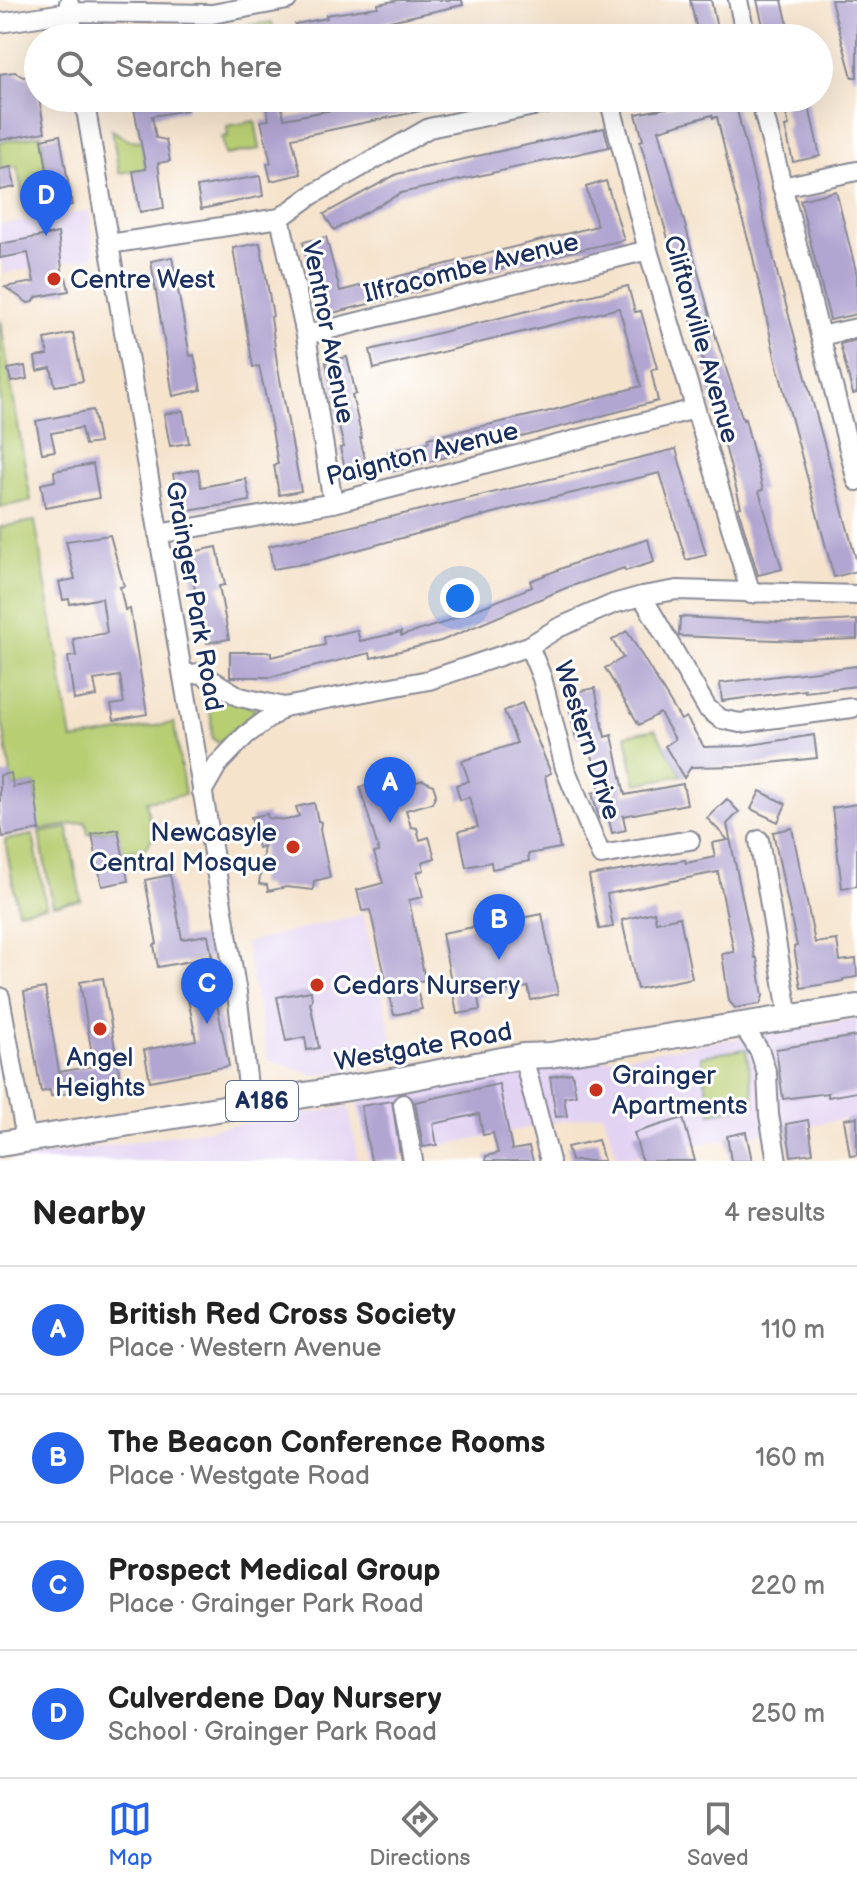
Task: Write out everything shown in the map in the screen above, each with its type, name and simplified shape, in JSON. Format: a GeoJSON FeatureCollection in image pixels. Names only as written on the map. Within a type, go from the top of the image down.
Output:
{"type":"FeatureCollection","features":[{"type":"Feature","properties":{"kind":"main road","name":"Westgate Road"},"geometry":{"type":"LineString","coordinates":[[0,1144],[398,1080],[523,1056],[550,1055],[857,1007]]}},
{"type":"Feature","properties":{"kind":"street"},"geometry":{"type":"LineString","coordinates":[[0,23],[69,6],[212,14],[287,0]]}},
{"type":"Feature","properties":{"kind":"street"},"geometry":{"type":"LineString","coordinates":[[738,0],[743,24]]}},
{"type":"Feature","properties":{"kind":"street","name":"Grainger Park Road"},"geometry":{"type":"LineString","coordinates":[[86,112],[237,993],[250,1103]]}},
{"type":"Feature","properties":{"kind":"street"},"geometry":{"type":"LineString","coordinates":[[109,244],[280,218],[312,195],[429,128],[505,112]]}},
{"type":"Feature","properties":{"kind":"street","name":"Cliftonville Avenue"},"geometry":{"type":"LineString","coordinates":[[613,112],[648,250],[751,594]]}},
{"type":"Feature","properties":{"kind":"street"},"geometry":{"type":"LineString","coordinates":[[763,112],[857,481]]}},
{"type":"Feature","properties":{"kind":"street"},"geometry":{"type":"LineString","coordinates":[[782,187],[857,171]]}},
{"type":"Feature","properties":{"kind":"street","name":"Ventnor Avenue"},"geometry":{"type":"LineString","coordinates":[[280,218],[306,335],[333,503]]}},
{"type":"Feature","properties":{"kind":"street","name":"Ilfracombe Avenue"},"geometry":{"type":"LineString","coordinates":[[306,335],[648,250]]}},
{"type":"Feature","properties":{"kind":"street"},"geometry":{"type":"LineString","coordinates":[[820,336],[857,328]]}},
{"type":"Feature","properties":{"kind":"street","name":"Paignton Avenue"},"geometry":{"type":"LineString","coordinates":[[158,534],[333,503],[695,409]]}},
{"type":"Feature","properties":{"kind":"street"},"geometry":{"type":"LineString","coordinates":[[183,675],[200,673],[240,697],[284,707],[429,680],[529,646],[558,628],[613,604],[642,596],[677,590],[857,595]]}},
{"type":"Feature","properties":{"kind":"street"},"geometry":{"type":"LineString","coordinates":[[642,596],[718,724],[852,708]]}},
{"type":"Feature","properties":{"kind":"street","name":"Western Drive"},"geometry":{"type":"LineString","coordinates":[[529,646],[542,678],[565,768],[601,855],[690,840]]}},
{"type":"Feature","properties":{"kind":"street"},"geometry":{"type":"LineString","coordinates":[[202,792],[218,764],[246,735],[284,707]]}},
{"type":"Feature","properties":{"kind":"street"},"geometry":{"type":"LineString","coordinates":[[759,840],[789,1018]]}},
{"type":"Feature","properties":{"kind":"street"},"geometry":{"type":"LineString","coordinates":[[0,997],[26,1139]]}},
{"type":"Feature","properties":{"kind":"street"},"geometry":{"type":"LineString","coordinates":[[742,1024],[760,1052],[767,1074],[769,1115],[777,1161]]}},
{"type":"Feature","properties":{"kind":"street"},"geometry":{"type":"LineString","coordinates":[[523,1056],[550,1161]]}},
{"type":"Feature","properties":{"kind":"street"},"geometry":{"type":"LineString","coordinates":[[403,1104],[413,1161]]}},
{"type":"Feature","properties":{"kind":"shaded area"},"geometry":{"type":"Polygon","coordinates":[[[89,211],[95,257],[4,273],[0,258],[0,224],[89,211]]]}},
{"type":"Feature","properties":{"kind":"shaded area","name":"Cedars Nursery"},"geometry":{"type":"Polygon","coordinates":[[[363,914],[398,1062],[315,1075],[268,1060],[245,943],[363,914]]]}},
{"type":"Feature","properties":{"kind":"shaded area"},"geometry":{"type":"Polygon","coordinates":[[[857,1019],[857,1117],[618,1158],[603,1113],[368,1160],[357,1100],[857,1019]]]}},
{"type":"Feature","properties":{"kind":"shaded area"},"geometry":{"type":"Polygon","coordinates":[[[349,1107],[358,1161],[9,1161],[349,1107]]]}},
{"type":"Feature","properties":{"kind":"green space"},"geometry":{"type":"Polygon","coordinates":[[[255,121],[260,149],[225,155],[222,137],[228,136],[227,126],[255,121]]]}},
{"type":"Feature","properties":{"kind":"green space"},"geometry":{"type":"Polygon","coordinates":[[[112,130],[128,140],[141,141],[146,169],[119,173],[112,130]]]}},
{"type":"Feature","properties":{"kind":"green space"},"geometry":{"type":"Polygon","coordinates":[[[41,135],[53,209],[26,213],[17,166],[0,169],[0,142],[41,135]]]}},
{"type":"Feature","properties":{"kind":"green space"},"geometry":{"type":"Polygon","coordinates":[[[0,319],[31,501],[0,507],[0,319]]]}},
{"type":"Feature","properties":{"kind":"green space"},"geometry":{"type":"Polygon","coordinates":[[[35,521],[72,740],[174,723],[185,795],[146,801],[153,836],[146,848],[122,852],[117,829],[88,834],[86,822],[40,830],[37,820],[21,805],[37,802],[34,784],[13,787],[0,708],[0,527],[35,521]]]}},
{"type":"Feature","properties":{"kind":"green space"},"geometry":{"type":"Polygon","coordinates":[[[207,688],[255,709],[218,743],[212,738],[205,694],[207,688]]]}},
{"type":"Feature","properties":{"kind":"green space"},"geometry":{"type":"Polygon","coordinates":[[[655,729],[682,775],[636,784],[626,735],[655,729]]]}},
{"type":"Feature","properties":{"kind":"green space"},"geometry":{"type":"Polygon","coordinates":[[[68,828],[81,900],[53,905],[39,833],[68,828]]]}},
{"type":"Feature","properties":{"kind":"green space"},"geometry":{"type":"Polygon","coordinates":[[[33,835],[46,906],[18,911],[5,840],[33,835]]]}},
{"type":"Feature","properties":{"kind":"green space"},"geometry":{"type":"Polygon","coordinates":[[[746,1049],[755,1105],[711,1113],[701,1056],[746,1049]]]}},
{"type":"Feature","properties":{"kind":"building"},"geometry":{"type":"Polygon","coordinates":[[[399,0],[462,0],[463,5],[376,24],[295,24],[327,18],[326,15],[378,7],[378,4],[399,0]]]}},
{"type":"Feature","properties":{"kind":"building"},"geometry":{"type":"Polygon","coordinates":[[[690,0],[711,0],[716,24],[696,24],[690,0]]]}},
{"type":"Feature","properties":{"kind":"building"},"geometry":{"type":"Polygon","coordinates":[[[757,0],[782,0],[788,24],[763,24],[757,0]]]}},
{"type":"Feature","properties":{"kind":"building"},"geometry":{"type":"Polygon","coordinates":[[[831,0],[855,0],[857,5],[857,77],[852,77],[831,0]]]}},
{"type":"Feature","properties":{"kind":"building"},"geometry":{"type":"Polygon","coordinates":[[[15,72],[24,77],[24,112],[41,112],[45,132],[0,140],[0,74],[15,72]]]}},
{"type":"Feature","properties":{"kind":"building"},"geometry":{"type":"Polygon","coordinates":[[[135,112],[175,112],[152,116],[156,138],[166,140],[170,161],[158,163],[164,208],[140,212],[133,171],[146,169],[135,112]]]}},
{"type":"Feature","properties":{"kind":"building"},"geometry":{"type":"Polygon","coordinates":[[[268,112],[283,112],[284,119],[321,112],[415,112],[292,138],[301,174],[271,181],[267,164],[271,163],[261,121],[269,120],[268,112]]]}},
{"type":"Feature","properties":{"kind":"building"},"geometry":{"type":"Polygon","coordinates":[[[737,112],[857,571],[834,577],[776,361],[717,117],[713,118],[712,115],[659,130],[717,341],[745,419],[763,490],[759,491],[782,569],[758,575],[707,386],[710,385],[640,141],[643,140],[636,114],[737,112]]]}},
{"type":"Feature","properties":{"kind":"building"},"geometry":{"type":"Polygon","coordinates":[[[786,112],[810,112],[820,156],[793,162],[785,127],[789,126],[786,112]]]}},
{"type":"Feature","properties":{"kind":"building"},"geometry":{"type":"Polygon","coordinates":[[[604,128],[609,147],[401,193],[334,230],[324,214],[397,174],[604,128]]]}},
{"type":"Feature","properties":{"kind":"building"},"geometry":{"type":"Polygon","coordinates":[[[60,135],[72,205],[53,209],[42,139],[60,135]]]}},
{"type":"Feature","properties":{"kind":"building"},"geometry":{"type":"Polygon","coordinates":[[[11,167],[15,187],[0,190],[0,169],[11,167]]]}},
{"type":"Feature","properties":{"kind":"building"},"geometry":{"type":"Polygon","coordinates":[[[260,176],[263,196],[201,209],[197,187],[260,176]]]}},
{"type":"Feature","properties":{"kind":"building"},"geometry":{"type":"Polygon","coordinates":[[[606,181],[624,240],[427,286],[428,289],[321,316],[303,242],[326,237],[340,291],[597,226],[586,187],[606,181]]]}},
{"type":"Feature","properties":{"kind":"building"},"geometry":{"type":"Polygon","coordinates":[[[836,191],[857,275],[857,314],[830,320],[800,200],[836,191]]]}},
{"type":"Feature","properties":{"kind":"building"},"geometry":{"type":"Polygon","coordinates":[[[58,233],[63,278],[66,277],[69,291],[37,297],[28,303],[5,287],[34,282],[28,253],[0,258],[0,244],[58,233]]]}},
{"type":"Feature","properties":{"kind":"building"},"geometry":{"type":"Polygon","coordinates":[[[260,243],[273,316],[277,363],[301,491],[279,495],[274,465],[278,464],[268,408],[259,366],[253,367],[233,248],[260,243]]]}},
{"type":"Feature","properties":{"kind":"building"},"geometry":{"type":"Polygon","coordinates":[[[172,257],[190,356],[194,355],[201,390],[173,396],[151,261],[172,257]]]}},
{"type":"Feature","properties":{"kind":"building"},"geometry":{"type":"Polygon","coordinates":[[[628,286],[635,312],[641,311],[657,368],[651,370],[658,401],[393,471],[388,451],[429,442],[428,438],[546,412],[641,386],[619,308],[374,369],[370,350],[628,286]]]}},
{"type":"Feature","properties":{"kind":"building"},"geometry":{"type":"Polygon","coordinates":[[[73,333],[83,381],[55,386],[51,368],[37,371],[35,357],[48,355],[45,339],[73,333]]]}},
{"type":"Feature","properties":{"kind":"building"},"geometry":{"type":"Polygon","coordinates":[[[857,340],[857,393],[853,394],[840,344],[857,340]]]}},
{"type":"Feature","properties":{"kind":"building"},"geometry":{"type":"Polygon","coordinates":[[[347,357],[369,476],[348,481],[340,448],[344,447],[334,407],[337,407],[326,362],[347,357]]]}},
{"type":"Feature","properties":{"kind":"building"},"geometry":{"type":"Polygon","coordinates":[[[25,366],[27,379],[11,382],[8,369],[25,366]]]}},
{"type":"Feature","properties":{"kind":"building"},"geometry":{"type":"Polygon","coordinates":[[[93,410],[99,443],[85,445],[81,428],[51,433],[55,451],[42,453],[36,421],[93,410]]]}},
{"type":"Feature","properties":{"kind":"building"},"geometry":{"type":"Polygon","coordinates":[[[183,411],[189,443],[170,446],[164,414],[183,411]]]}},
{"type":"Feature","properties":{"kind":"building"},"geometry":{"type":"Polygon","coordinates":[[[676,449],[706,555],[686,560],[660,473],[538,501],[313,562],[273,569],[269,546],[676,449]]]}},
{"type":"Feature","properties":{"kind":"building"},"geometry":{"type":"Polygon","coordinates":[[[93,464],[99,498],[45,508],[41,484],[55,481],[54,471],[93,464]]]}},
{"type":"Feature","properties":{"kind":"building"},"geometry":{"type":"Polygon","coordinates":[[[198,469],[201,487],[246,479],[250,501],[181,512],[173,474],[198,469]]]}},
{"type":"Feature","properties":{"kind":"building"},"geometry":{"type":"Polygon","coordinates":[[[110,535],[124,586],[120,587],[125,610],[130,609],[147,714],[114,720],[111,705],[124,703],[120,676],[94,680],[97,696],[74,700],[68,657],[76,656],[73,639],[107,633],[102,598],[70,604],[69,599],[63,600],[59,582],[75,579],[66,541],[110,535]]]}},
{"type":"Feature","properties":{"kind":"building"},"geometry":{"type":"Polygon","coordinates":[[[648,539],[654,562],[625,571],[624,568],[566,588],[441,641],[371,658],[370,653],[271,677],[230,677],[230,652],[271,652],[271,657],[325,645],[324,637],[357,630],[360,641],[401,632],[401,636],[440,624],[532,587],[530,581],[575,563],[648,539]]]}},
{"type":"Feature","properties":{"kind":"building"},"geometry":{"type":"Polygon","coordinates":[[[217,547],[225,585],[219,586],[229,639],[207,643],[187,553],[217,547]]]}},
{"type":"Feature","properties":{"kind":"building"},"geometry":{"type":"Polygon","coordinates":[[[680,617],[799,623],[857,620],[857,639],[798,641],[679,636],[680,617]]]}},
{"type":"Feature","properties":{"kind":"building"},"geometry":{"type":"Polygon","coordinates":[[[627,631],[681,720],[686,717],[704,747],[744,746],[814,735],[817,758],[742,766],[691,767],[684,778],[665,746],[675,739],[660,713],[639,725],[605,668],[623,658],[612,640],[627,631]]]}},
{"type":"Feature","properties":{"kind":"building"},"geometry":{"type":"Polygon","coordinates":[[[857,666],[857,686],[722,701],[720,683],[857,666]]]}},
{"type":"Feature","properties":{"kind":"building"},"geometry":{"type":"Polygon","coordinates":[[[595,688],[605,737],[612,735],[625,795],[683,784],[687,804],[623,816],[626,830],[612,833],[608,816],[599,818],[592,793],[600,791],[588,736],[576,739],[566,694],[595,688]]]}},
{"type":"Feature","properties":{"kind":"building"},"geometry":{"type":"Polygon","coordinates":[[[522,703],[551,773],[545,776],[560,848],[528,854],[529,861],[492,869],[491,862],[466,867],[459,831],[478,827],[469,797],[460,800],[456,785],[469,781],[462,761],[517,743],[504,711],[522,703]]]}},
{"type":"Feature","properties":{"kind":"building"},"geometry":{"type":"Polygon","coordinates":[[[11,773],[13,787],[34,783],[40,830],[3,837],[0,775],[11,773]]]}},
{"type":"Feature","properties":{"kind":"building"},"geometry":{"type":"Polygon","coordinates":[[[402,775],[406,785],[423,780],[433,785],[436,794],[432,803],[406,810],[411,827],[417,828],[420,840],[429,837],[435,858],[422,862],[424,870],[417,872],[423,897],[409,900],[425,980],[415,982],[422,1009],[394,1015],[370,910],[362,911],[357,890],[383,883],[374,853],[379,852],[360,787],[402,775]]]}},
{"type":"Feature","properties":{"kind":"building"},"geometry":{"type":"Polygon","coordinates":[[[760,791],[786,804],[778,822],[751,809],[760,791]]]}},
{"type":"Feature","properties":{"kind":"building"},"geometry":{"type":"Polygon","coordinates":[[[727,799],[739,812],[727,824],[763,996],[760,1004],[735,1008],[729,1001],[722,954],[734,952],[718,872],[607,894],[613,927],[599,929],[589,876],[715,857],[712,843],[728,840],[707,818],[727,799]]]}},
{"type":"Feature","properties":{"kind":"building","name":"Newcasyle Central Mosque"},"geometry":{"type":"Polygon","coordinates":[[[314,803],[318,821],[321,822],[330,877],[314,881],[313,890],[286,887],[268,891],[267,885],[259,884],[264,846],[258,848],[251,817],[267,814],[268,818],[287,820],[299,816],[296,807],[314,803]]]}},
{"type":"Feature","properties":{"kind":"building"},"geometry":{"type":"Polygon","coordinates":[[[857,804],[857,886],[842,888],[832,808],[857,804]]]}},
{"type":"Feature","properties":{"kind":"building"},"geometry":{"type":"Polygon","coordinates":[[[792,828],[815,943],[837,940],[840,961],[856,959],[857,977],[801,988],[794,947],[797,946],[773,832],[792,828]]]}},
{"type":"Feature","properties":{"kind":"building"},"geometry":{"type":"Polygon","coordinates":[[[118,829],[128,881],[102,886],[92,834],[118,829]]]}},
{"type":"Feature","properties":{"kind":"building"},"geometry":{"type":"Polygon","coordinates":[[[170,875],[182,939],[208,935],[212,957],[158,967],[154,945],[157,944],[145,880],[170,875]]]}},
{"type":"Feature","properties":{"kind":"building"},"geometry":{"type":"Polygon","coordinates":[[[654,912],[656,922],[680,917],[692,978],[637,989],[622,920],[654,912]]]}},
{"type":"Feature","properties":{"kind":"building"},"geometry":{"type":"Polygon","coordinates":[[[542,914],[558,994],[531,1000],[528,987],[478,997],[480,1010],[457,1014],[442,933],[542,914]]]}},
{"type":"Feature","properties":{"kind":"building","name":"Angel Heights"},"geometry":{"type":"Polygon","coordinates":[[[103,978],[120,1078],[108,1080],[109,1086],[51,1096],[50,1090],[41,1092],[24,992],[45,988],[59,1072],[94,1066],[80,982],[103,978]]]}},
{"type":"Feature","properties":{"kind":"building"},"geometry":{"type":"Polygon","coordinates":[[[311,991],[310,1002],[319,1048],[307,1050],[305,1037],[286,1041],[277,997],[311,991]]]}},
{"type":"Feature","properties":{"kind":"building"},"geometry":{"type":"Polygon","coordinates":[[[187,993],[204,1007],[217,1004],[229,1066],[150,1081],[144,1050],[196,1040],[187,993]]]}},
{"type":"Feature","properties":{"kind":"building"},"geometry":{"type":"Polygon","coordinates":[[[857,1036],[857,1092],[783,1099],[776,1049],[857,1036]]]}},
{"type":"Feature","properties":{"kind":"building"},"geometry":{"type":"Polygon","coordinates":[[[572,1073],[576,1095],[564,1097],[567,1116],[556,1117],[550,1077],[572,1073]]]}},
{"type":"Feature","properties":{"kind":"building"},"geometry":{"type":"Polygon","coordinates":[[[499,1084],[512,1150],[529,1147],[533,1161],[486,1161],[486,1156],[498,1153],[493,1133],[483,1135],[479,1114],[433,1124],[437,1145],[423,1147],[415,1102],[499,1084]]]}},
{"type":"Feature","properties":{"kind":"building"},"geometry":{"type":"Polygon","coordinates":[[[392,1101],[401,1161],[371,1161],[361,1106],[392,1101]]]}},
{"type":"Feature","properties":{"kind":"building"},"geometry":{"type":"Polygon","coordinates":[[[857,1117],[857,1155],[850,1156],[844,1119],[857,1117]]]}},
{"type":"Feature","properties":{"kind":"building"},"geometry":{"type":"Polygon","coordinates":[[[683,1118],[695,1161],[642,1161],[634,1133],[683,1118]]]}},
{"type":"Feature","properties":{"kind":"building"},"geometry":{"type":"Polygon","coordinates":[[[808,1120],[813,1153],[791,1156],[786,1124],[808,1120]]]}},
{"type":"Feature","properties":{"kind":"building"},"geometry":{"type":"Polygon","coordinates":[[[746,1132],[752,1161],[731,1161],[727,1136],[746,1132]]]}},
{"type":"Feature","properties":{"kind":"building"},"geometry":{"type":"Polygon","coordinates":[[[598,1140],[604,1161],[571,1161],[567,1147],[598,1140]]]}},
{"type":"Feature","properties":{"kind":"place","name":"Culverdene Day Nursery"},"geometry":{"type":"Point","coordinates":[46,236]}},
{"type":"Feature","properties":{"kind":"place","name":"Centre West"},"geometry":{"type":"Point","coordinates":[54,279]}},
{"type":"Feature","properties":{"kind":"place","name":"British Red Cross Society"},"geometry":{"type":"Point","coordinates":[390,823]}},
{"type":"Feature","properties":{"kind":"place","name":"Newcasyle Central Mosque"},"geometry":{"type":"Point","coordinates":[293,847]}},
{"type":"Feature","properties":{"kind":"place","name":"The Beacon Conference Rooms"},"geometry":{"type":"Point","coordinates":[499,960]}},
{"type":"Feature","properties":{"kind":"place","name":"Cedars Nursery"},"geometry":{"type":"Point","coordinates":[317,985]}},
{"type":"Feature","properties":{"kind":"place","name":"Prospect Medical Group"},"geometry":{"type":"Point","coordinates":[207,1024]}},
{"type":"Feature","properties":{"kind":"place","name":"Angel Heights"},"geometry":{"type":"Point","coordinates":[100,1029]}},
{"type":"Feature","properties":{"kind":"place","name":"Grainger Apartments"},"geometry":{"type":"Point","coordinates":[596,1090]}}]}
